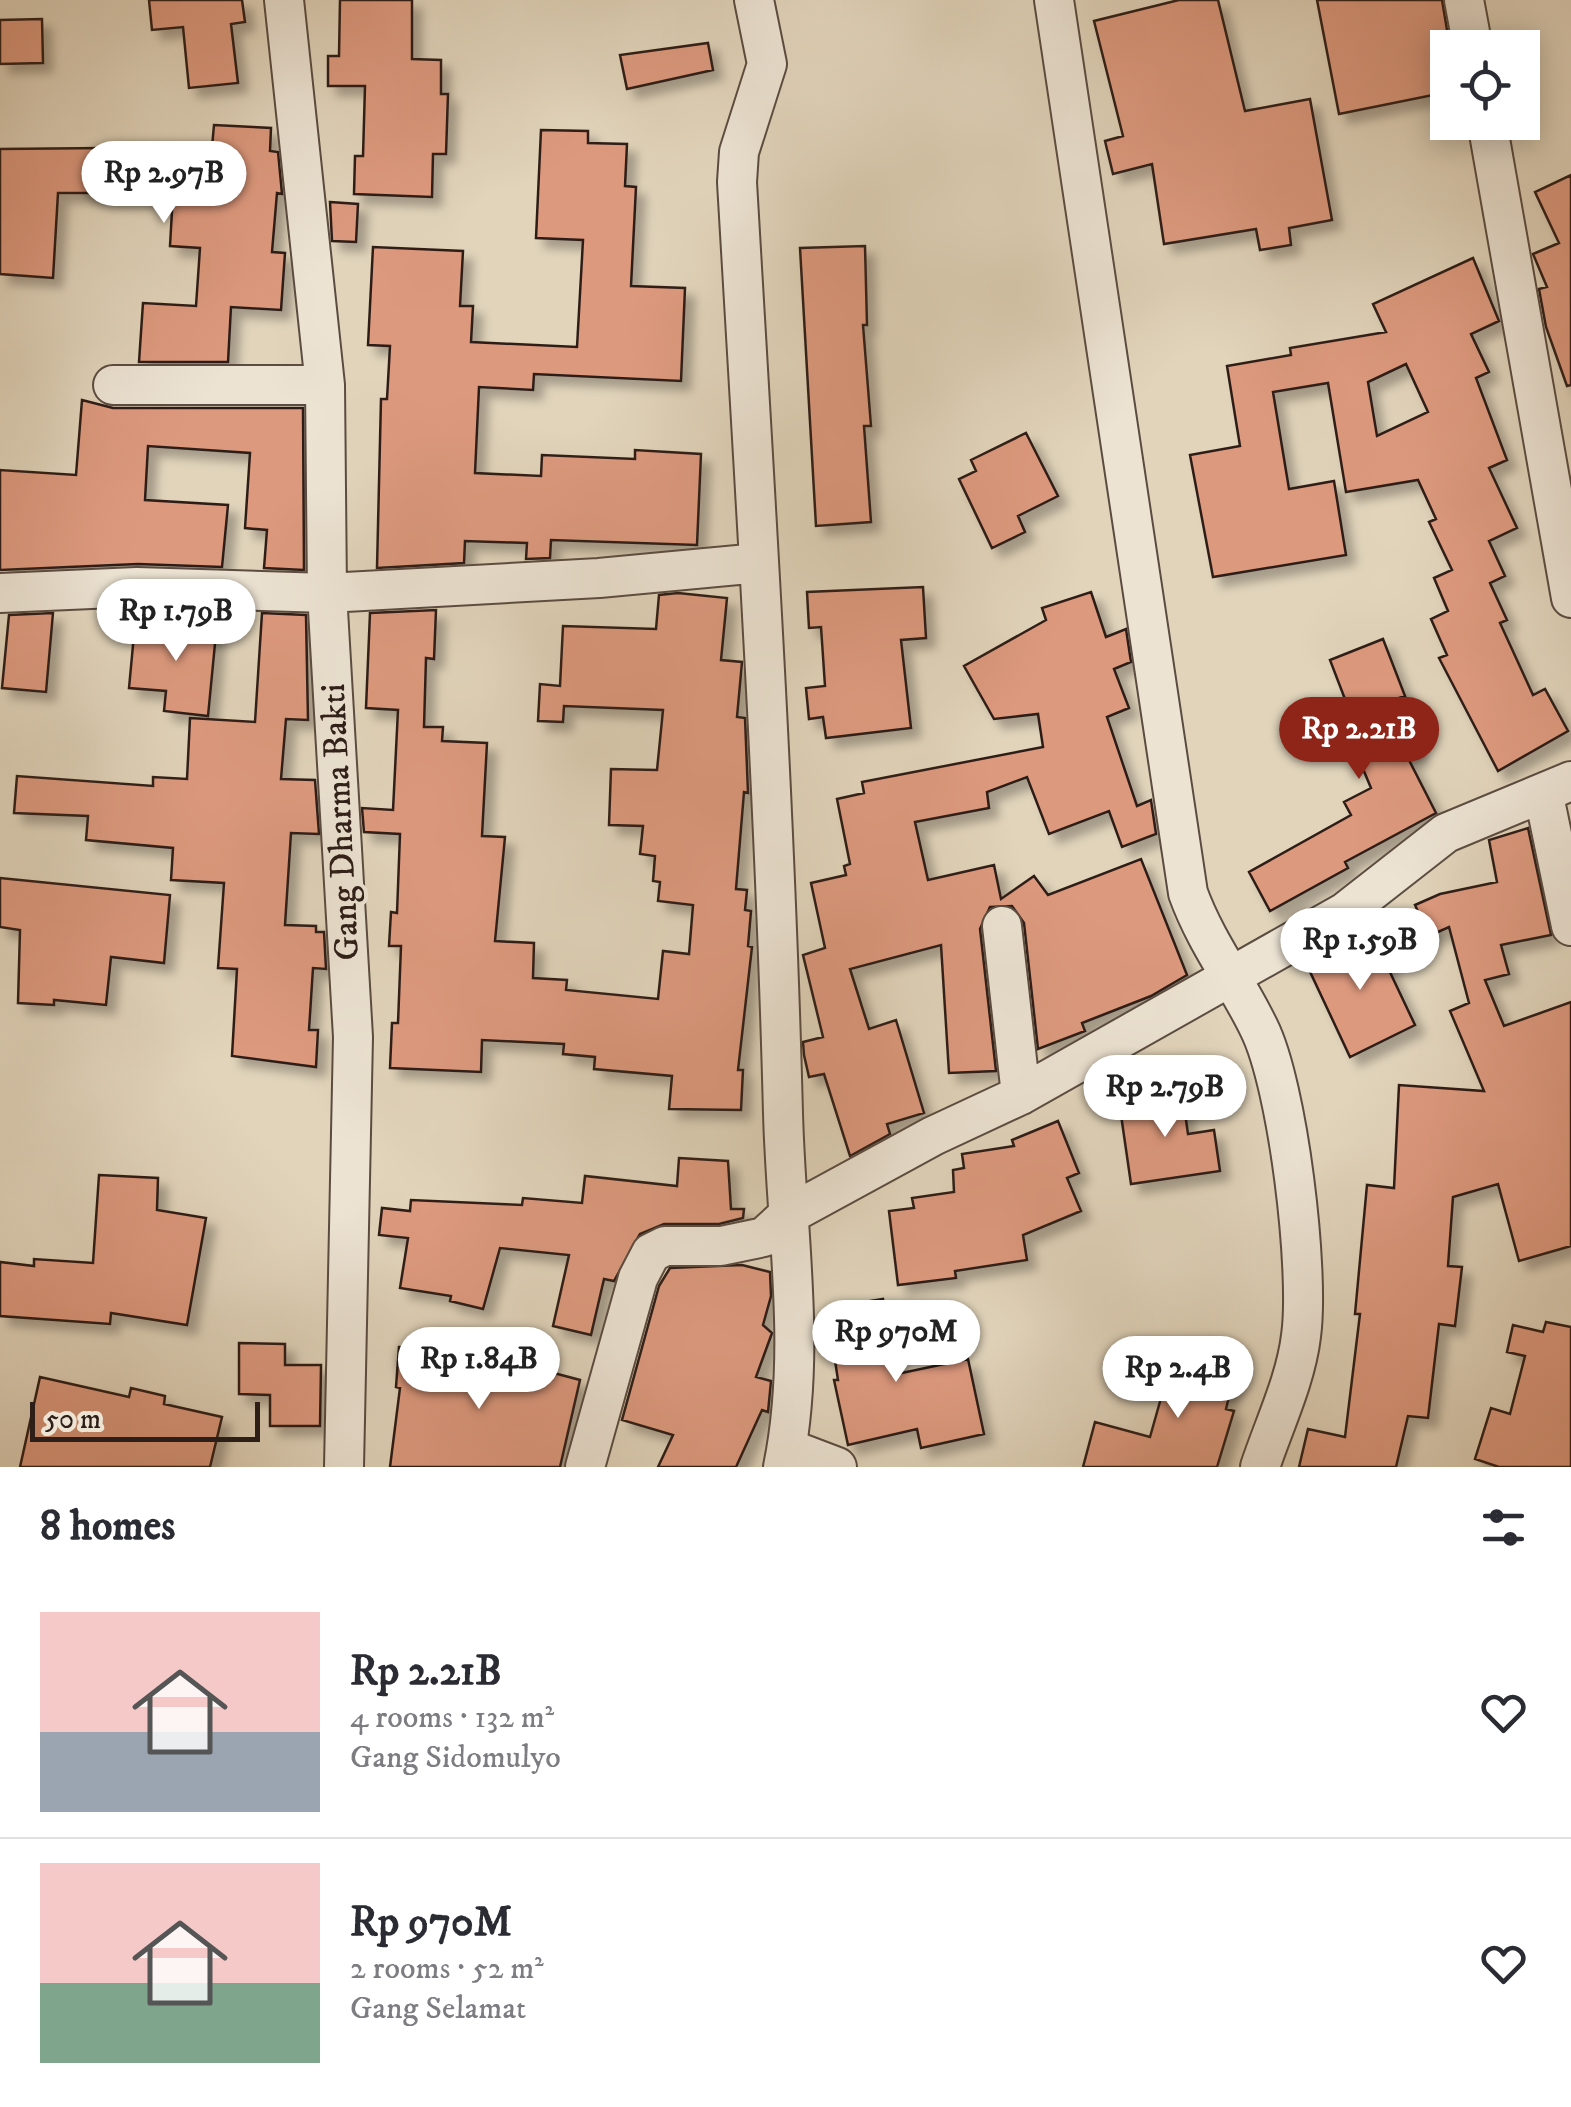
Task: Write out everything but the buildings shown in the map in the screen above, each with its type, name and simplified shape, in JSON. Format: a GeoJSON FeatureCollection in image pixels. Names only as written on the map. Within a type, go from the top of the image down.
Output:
{"type":"FeatureCollection","features":[{"type":"Feature","properties":{"kind":"street","name":"Gang Dharma Bakti"},"geometry":{"type":"LineString","coordinates":[[284,0],[325,385],[327,593],[353,1036],[344,1467]]}},
{"type":"Feature","properties":{"kind":"street"},"geometry":{"type":"LineString","coordinates":[[754,0],[767,64],[737,164],[778,897],[788,1216],[798,1370],[785,1458],[837,1467]]}},
{"type":"Feature","properties":{"kind":"street"},"geometry":{"type":"LineString","coordinates":[[1054,0],[1188,894],[1230,979],[1260,1028],[1273,1062],[1304,1274],[1301,1341],[1260,1467]]}},
{"type":"Feature","properties":{"kind":"street"},"geometry":{"type":"LineString","coordinates":[[1464,0],[1470,30]]}},
{"type":"Feature","properties":{"kind":"street"},"geometry":{"type":"LineString","coordinates":[[1490,140],[1571,598]]}},
{"type":"Feature","properties":{"kind":"street"},"geometry":{"type":"LineString","coordinates":[[112,385],[325,385]]}},
{"type":"Feature","properties":{"kind":"street"},"geometry":{"type":"LineString","coordinates":[[0,593],[136,586],[327,593],[600,578],[758,563]]}},
{"type":"Feature","properties":{"kind":"street"},"geometry":{"type":"LineString","coordinates":[[585,1467],[643,1262],[665,1246],[721,1246],[764,1237],[788,1216],[933,1136],[1022,1095],[1345,912],[1446,833],[1558,788],[1571,926]]}},
{"type":"Feature","properties":{"kind":"street"},"geometry":{"type":"LineString","coordinates":[[1002,926],[1022,1095]]}}]}
